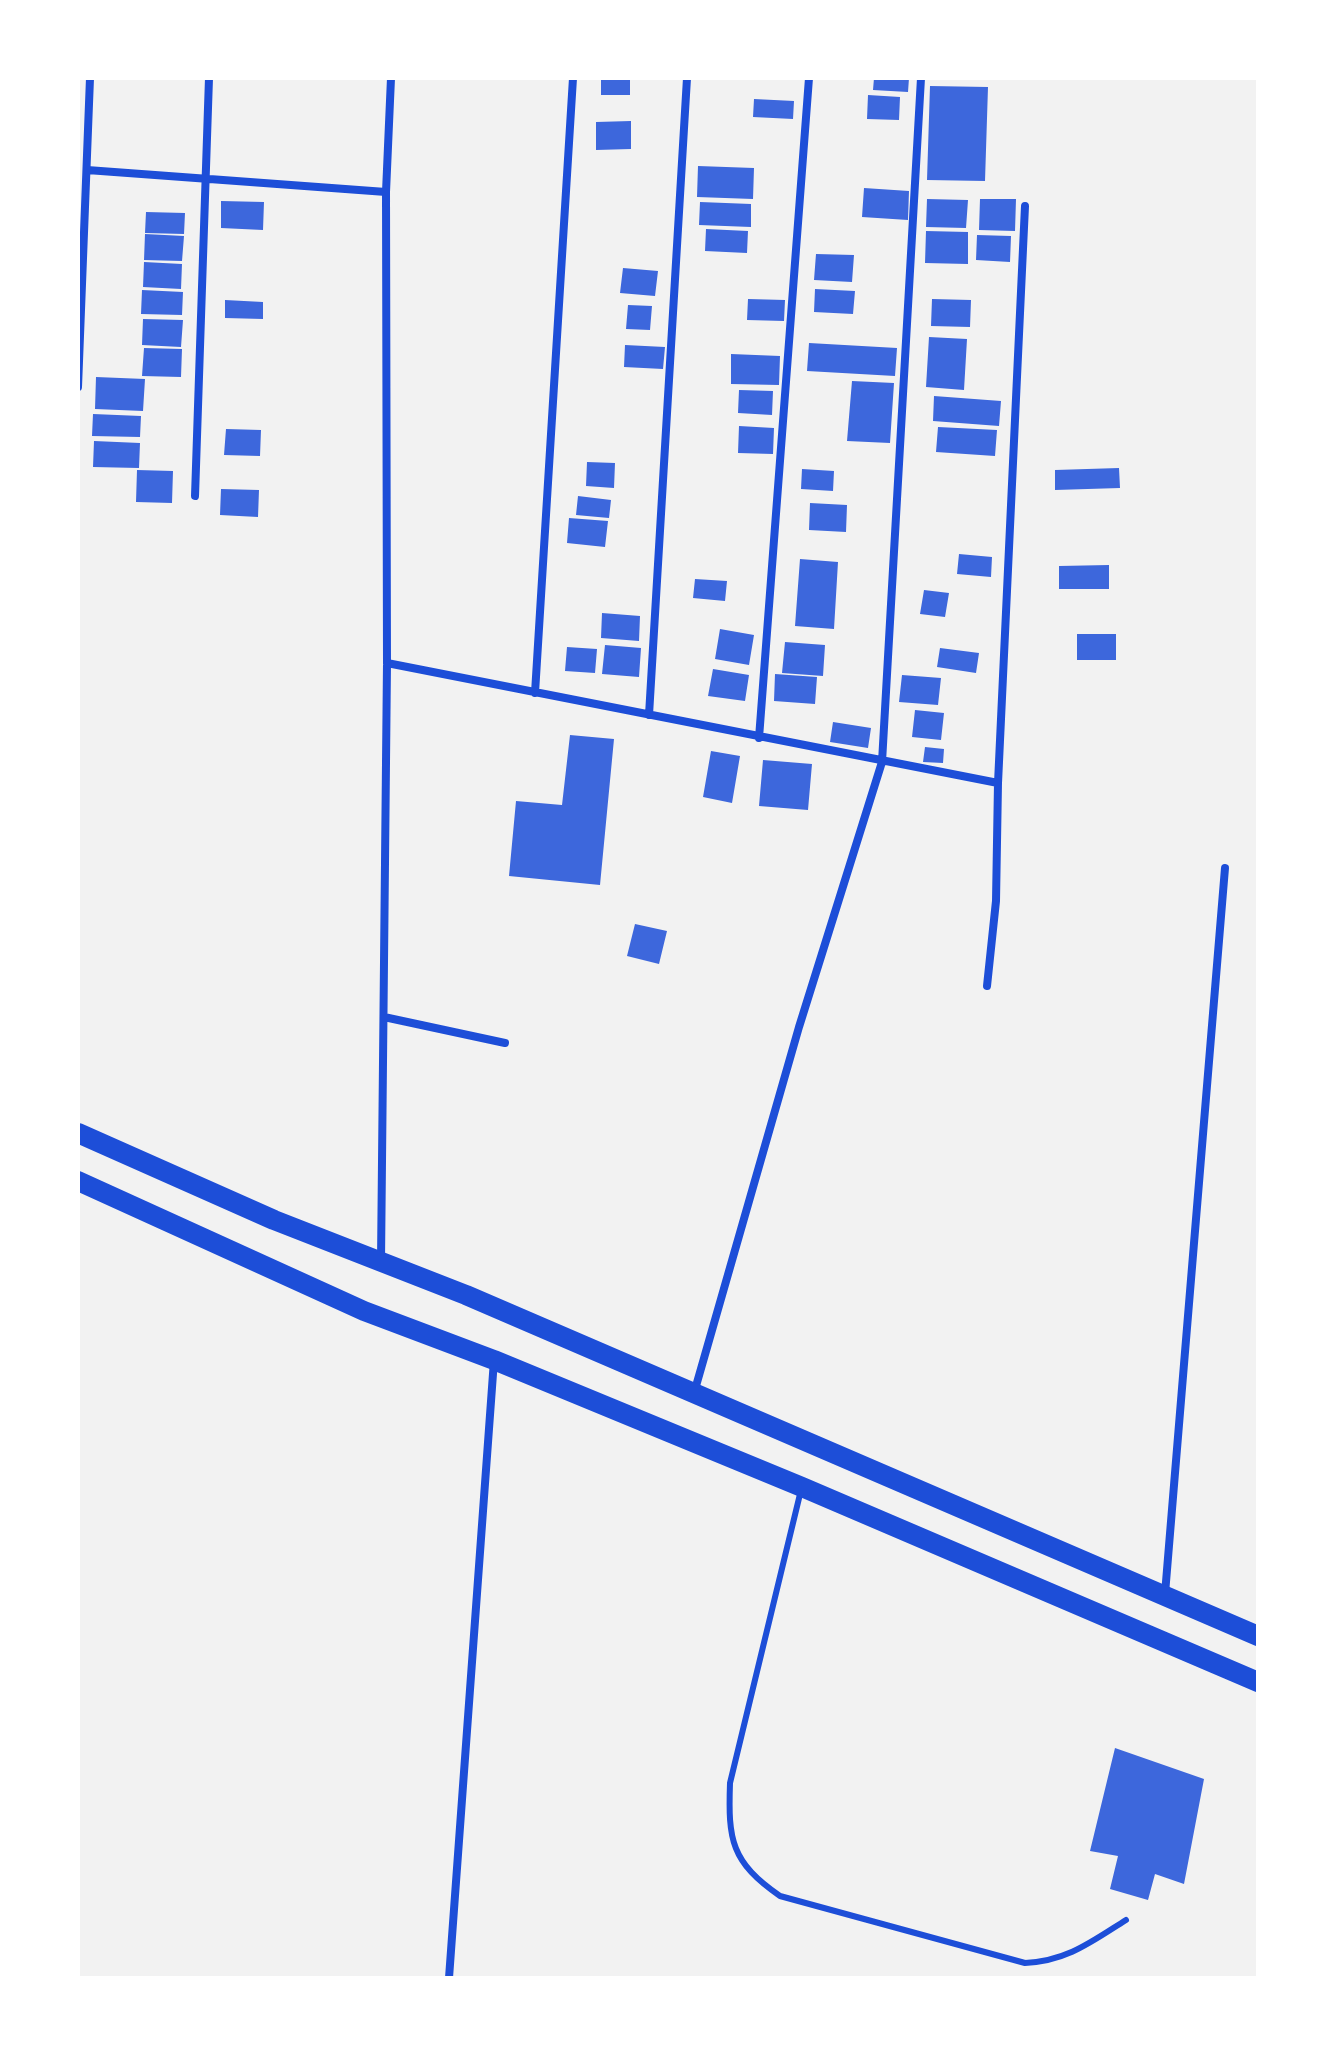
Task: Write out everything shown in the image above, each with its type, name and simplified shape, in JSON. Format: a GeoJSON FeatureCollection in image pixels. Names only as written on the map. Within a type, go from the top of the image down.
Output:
{"type":"FeatureCollection","features":[{"type":"Feature","properties":{"kind":"main road"},"geometry":{"type":"LineString","coordinates":[[78,1133],[274,1220],[466,1295],[1258,1636]]}},
{"type":"Feature","properties":{"kind":"main road"},"geometry":{"type":"LineString","coordinates":[[78,1181],[364,1311],[494,1360],[802,1487],[1258,1682]]}},
{"type":"Feature","properties":{"kind":"street"},"geometry":{"type":"LineString","coordinates":[[78,387],[90,78]]}},
{"type":"Feature","properties":{"kind":"street"},"geometry":{"type":"LineString","coordinates":[[195,496],[209,78]]}},
{"type":"Feature","properties":{"kind":"street"},"geometry":{"type":"LineString","coordinates":[[381,1263],[387,663],[386,192],[391,78]]}},
{"type":"Feature","properties":{"kind":"street"},"geometry":{"type":"LineString","coordinates":[[535,693],[573,78]]}},
{"type":"Feature","properties":{"kind":"street"},"geometry":{"type":"LineString","coordinates":[[649,715],[687,78]]}},
{"type":"Feature","properties":{"kind":"street"},"geometry":{"type":"LineString","coordinates":[[759,738],[809,78]]}},
{"type":"Feature","properties":{"kind":"street"},"geometry":{"type":"LineString","coordinates":[[694,1393],[799,1027],[882,762],[921,78]]}},
{"type":"Feature","properties":{"kind":"street"},"geometry":{"type":"LineString","coordinates":[[87,170],[386,192]]}},
{"type":"Feature","properties":{"kind":"street"},"geometry":{"type":"LineString","coordinates":[[987,986],[996,901],[998,783],[1025,206]]}},
{"type":"Feature","properties":{"kind":"street"},"geometry":{"type":"LineString","coordinates":[[387,663],[998,783]]}},
{"type":"Feature","properties":{"kind":"street"},"geometry":{"type":"LineString","coordinates":[[1165,1595],[1225,868]]}},
{"type":"Feature","properties":{"kind":"street"},"geometry":{"type":"LineString","coordinates":[[384,1017],[505,1043]]}},
{"type":"Feature","properties":{"kind":"street"},"geometry":{"type":"LineString","coordinates":[[449,1978],[494,1360]]}},
{"type":"Feature","properties":{"kind":"lane"},"geometry":{"type":"LineString","coordinates":[[802,1487],[730,1783],[729,1822],[738,1855],[755,1879],[780,1896],[1025,1963],[1048,1962],[1069,1955],[1126,1920]]}},
{"type":"Feature","properties":{"kind":"building"},"geometry":{"type":"Polygon","coordinates":[[[601,78],[630,78],[630,95],[601,95],[601,78]]]}},
{"type":"Feature","properties":{"kind":"building"},"geometry":{"type":"Polygon","coordinates":[[[874,78],[909,78],[908,92],[873,90],[874,78]]]}},
{"type":"Feature","properties":{"kind":"building"},"geometry":{"type":"Polygon","coordinates":[[[930,86],[988,87],[985,181],[927,180],[930,86]]]}},
{"type":"Feature","properties":{"kind":"building"},"geometry":{"type":"Polygon","coordinates":[[[868,95],[900,97],[899,120],[867,119],[868,95]]]}},
{"type":"Feature","properties":{"kind":"building"},"geometry":{"type":"Polygon","coordinates":[[[754,99],[794,101],[793,119],[753,117],[754,99]]]}},
{"type":"Feature","properties":{"kind":"building"},"geometry":{"type":"Polygon","coordinates":[[[631,121],[631,149],[596,150],[596,122],[631,121]]]}},
{"type":"Feature","properties":{"kind":"building"},"geometry":{"type":"Polygon","coordinates":[[[698,166],[754,168],[753,199],[697,197],[698,166]]]}},
{"type":"Feature","properties":{"kind":"building"},"geometry":{"type":"Polygon","coordinates":[[[864,188],[909,191],[908,220],[862,217],[864,188]]]}},
{"type":"Feature","properties":{"kind":"building"},"geometry":{"type":"Polygon","coordinates":[[[927,199],[968,200],[966,228],[926,227],[927,199]]]}},
{"type":"Feature","properties":{"kind":"building"},"geometry":{"type":"Polygon","coordinates":[[[980,199],[1016,199],[1015,231],[979,230],[980,199]]]}},
{"type":"Feature","properties":{"kind":"building"},"geometry":{"type":"Polygon","coordinates":[[[221,201],[264,202],[263,230],[221,228],[221,201]]]}},
{"type":"Feature","properties":{"kind":"building"},"geometry":{"type":"Polygon","coordinates":[[[700,202],[751,204],[751,227],[699,225],[700,202]]]}},
{"type":"Feature","properties":{"kind":"building"},"geometry":{"type":"Polygon","coordinates":[[[146,212],[185,213],[184,234],[145,233],[146,212]]]}},
{"type":"Feature","properties":{"kind":"building"},"geometry":{"type":"Polygon","coordinates":[[[706,229],[748,231],[747,253],[705,251],[706,229]]]}},
{"type":"Feature","properties":{"kind":"building"},"geometry":{"type":"Polygon","coordinates":[[[926,231],[968,232],[968,264],[925,263],[926,231]]]}},
{"type":"Feature","properties":{"kind":"building"},"geometry":{"type":"Polygon","coordinates":[[[145,234],[184,236],[182,261],[144,260],[145,234]]]}},
{"type":"Feature","properties":{"kind":"building"},"geometry":{"type":"Polygon","coordinates":[[[977,235],[1011,236],[1010,262],[976,260],[977,235]]]}},
{"type":"Feature","properties":{"kind":"building"},"geometry":{"type":"Polygon","coordinates":[[[816,254],[854,255],[852,282],[814,280],[816,254]]]}},
{"type":"Feature","properties":{"kind":"building"},"geometry":{"type":"Polygon","coordinates":[[[144,262],[182,264],[181,289],[143,287],[144,262]]]}},
{"type":"Feature","properties":{"kind":"building"},"geometry":{"type":"Polygon","coordinates":[[[623,268],[658,271],[655,296],[620,293],[623,268]]]}},
{"type":"Feature","properties":{"kind":"building"},"geometry":{"type":"Polygon","coordinates":[[[815,289],[855,291],[853,314],[814,312],[815,289]]]}},
{"type":"Feature","properties":{"kind":"building"},"geometry":{"type":"Polygon","coordinates":[[[142,290],[183,292],[182,315],[141,314],[142,290]]]}},
{"type":"Feature","properties":{"kind":"building"},"geometry":{"type":"Polygon","coordinates":[[[748,299],[785,300],[784,321],[747,320],[748,299]]]}},
{"type":"Feature","properties":{"kind":"building"},"geometry":{"type":"Polygon","coordinates":[[[932,299],[971,300],[970,327],[931,326],[932,299]]]}},
{"type":"Feature","properties":{"kind":"building"},"geometry":{"type":"Polygon","coordinates":[[[225,300],[263,302],[263,319],[225,318],[225,300]]]}},
{"type":"Feature","properties":{"kind":"building"},"geometry":{"type":"Polygon","coordinates":[[[628,305],[652,306],[650,330],[626,329],[628,305]]]}},
{"type":"Feature","properties":{"kind":"building"},"geometry":{"type":"Polygon","coordinates":[[[143,319],[183,320],[181,347],[142,345],[143,319]]]}},
{"type":"Feature","properties":{"kind":"building"},"geometry":{"type":"Polygon","coordinates":[[[929,337],[967,339],[964,390],[926,387],[929,337]]]}},
{"type":"Feature","properties":{"kind":"building"},"geometry":{"type":"Polygon","coordinates":[[[809,343],[897,348],[895,376],[807,371],[809,343]]]}},
{"type":"Feature","properties":{"kind":"building"},"geometry":{"type":"Polygon","coordinates":[[[625,345],[665,347],[663,369],[624,367],[625,345]]]}},
{"type":"Feature","properties":{"kind":"building"},"geometry":{"type":"Polygon","coordinates":[[[144,348],[182,349],[181,377],[142,376],[144,348]]]}},
{"type":"Feature","properties":{"kind":"building"},"geometry":{"type":"Polygon","coordinates":[[[731,354],[780,356],[779,385],[731,384],[731,354]]]}},
{"type":"Feature","properties":{"kind":"building"},"geometry":{"type":"Polygon","coordinates":[[[96,377],[145,379],[143,411],[95,409],[96,377]]]}},
{"type":"Feature","properties":{"kind":"building"},"geometry":{"type":"Polygon","coordinates":[[[852,381],[894,383],[890,443],[847,441],[852,381]]]}},
{"type":"Feature","properties":{"kind":"building"},"geometry":{"type":"Polygon","coordinates":[[[739,390],[773,391],[772,415],[738,413],[739,390]]]}},
{"type":"Feature","properties":{"kind":"building"},"geometry":{"type":"Polygon","coordinates":[[[934,396],[1001,401],[999,426],[933,421],[934,396]]]}},
{"type":"Feature","properties":{"kind":"building"},"geometry":{"type":"Polygon","coordinates":[[[93,414],[141,416],[140,437],[92,436],[93,414]]]}},
{"type":"Feature","properties":{"kind":"building"},"geometry":{"type":"Polygon","coordinates":[[[739,426],[774,428],[773,454],[738,453],[739,426]]]}},
{"type":"Feature","properties":{"kind":"building"},"geometry":{"type":"Polygon","coordinates":[[[938,427],[997,430],[995,456],[936,452],[938,427]]]}},
{"type":"Feature","properties":{"kind":"building"},"geometry":{"type":"Polygon","coordinates":[[[226,429],[261,430],[260,456],[224,455],[226,429]]]}},
{"type":"Feature","properties":{"kind":"building"},"geometry":{"type":"Polygon","coordinates":[[[94,441],[140,443],[139,468],[93,467],[94,441]]]}},
{"type":"Feature","properties":{"kind":"building"},"geometry":{"type":"Polygon","coordinates":[[[587,462],[615,463],[614,488],[586,486],[587,462]]]}},
{"type":"Feature","properties":{"kind":"building"},"geometry":{"type":"Polygon","coordinates":[[[1119,468],[1120,488],[1055,490],[1055,470],[1119,468]]]}},
{"type":"Feature","properties":{"kind":"building"},"geometry":{"type":"Polygon","coordinates":[[[802,469],[834,471],[833,491],[801,489],[802,469]]]}},
{"type":"Feature","properties":{"kind":"building"},"geometry":{"type":"Polygon","coordinates":[[[137,470],[173,471],[172,503],[136,502],[137,470]]]}},
{"type":"Feature","properties":{"kind":"building"},"geometry":{"type":"Polygon","coordinates":[[[221,489],[259,490],[258,517],[220,515],[221,489]]]}},
{"type":"Feature","properties":{"kind":"building"},"geometry":{"type":"Polygon","coordinates":[[[578,496],[611,500],[609,518],[576,515],[578,496]]]}},
{"type":"Feature","properties":{"kind":"building"},"geometry":{"type":"Polygon","coordinates":[[[810,503],[847,505],[846,532],[809,530],[810,503]]]}},
{"type":"Feature","properties":{"kind":"building"},"geometry":{"type":"Polygon","coordinates":[[[569,518],[608,521],[605,547],[567,543],[569,518]]]}},
{"type":"Feature","properties":{"kind":"building"},"geometry":{"type":"Polygon","coordinates":[[[959,554],[992,557],[991,577],[957,574],[959,554]]]}},
{"type":"Feature","properties":{"kind":"building"},"geometry":{"type":"Polygon","coordinates":[[[800,559],[838,562],[834,629],[795,626],[800,559]]]}},
{"type":"Feature","properties":{"kind":"building"},"geometry":{"type":"Polygon","coordinates":[[[1109,565],[1109,589],[1059,589],[1059,566],[1109,565]]]}},
{"type":"Feature","properties":{"kind":"building"},"geometry":{"type":"Polygon","coordinates":[[[695,579],[727,581],[725,601],[693,598],[695,579]]]}},
{"type":"Feature","properties":{"kind":"building"},"geometry":{"type":"Polygon","coordinates":[[[924,590],[949,593],[945,617],[920,614],[924,590]]]}},
{"type":"Feature","properties":{"kind":"building"},"geometry":{"type":"Polygon","coordinates":[[[602,613],[640,616],[639,641],[601,638],[602,613]]]}},
{"type":"Feature","properties":{"kind":"building"},"geometry":{"type":"Polygon","coordinates":[[[720,629],[754,635],[749,665],[715,659],[720,629]]]}},
{"type":"Feature","properties":{"kind":"building"},"geometry":{"type":"Polygon","coordinates":[[[1077,634],[1116,634],[1116,660],[1077,660],[1077,634]]]}},
{"type":"Feature","properties":{"kind":"building"},"geometry":{"type":"Polygon","coordinates":[[[785,642],[825,645],[823,676],[782,673],[785,642]]]}},
{"type":"Feature","properties":{"kind":"building"},"geometry":{"type":"Polygon","coordinates":[[[605,645],[641,648],[639,677],[602,674],[605,645]]]}},
{"type":"Feature","properties":{"kind":"building"},"geometry":{"type":"Polygon","coordinates":[[[567,647],[597,649],[595,673],[565,671],[567,647]]]}},
{"type":"Feature","properties":{"kind":"building"},"geometry":{"type":"Polygon","coordinates":[[[940,648],[979,653],[976,673],[937,667],[940,648]]]}},
{"type":"Feature","properties":{"kind":"building"},"geometry":{"type":"Polygon","coordinates":[[[713,669],[749,675],[745,701],[708,696],[713,669]]]}},
{"type":"Feature","properties":{"kind":"building"},"geometry":{"type":"Polygon","coordinates":[[[775,674],[817,677],[815,704],[774,701],[775,674]]]}},
{"type":"Feature","properties":{"kind":"building"},"geometry":{"type":"Polygon","coordinates":[[[902,675],[941,678],[938,705],[899,702],[902,675]]]}},
{"type":"Feature","properties":{"kind":"building"},"geometry":{"type":"Polygon","coordinates":[[[915,710],[944,713],[941,740],[912,737],[915,710]]]}},
{"type":"Feature","properties":{"kind":"building"},"geometry":{"type":"Polygon","coordinates":[[[833,722],[871,728],[868,748],[830,742],[833,722]]]}},
{"type":"Feature","properties":{"kind":"building"},"geometry":{"type":"Polygon","coordinates":[[[570,735],[614,739],[600,885],[509,876],[516,801],[562,805],[570,735]]]}},
{"type":"Feature","properties":{"kind":"building"},"geometry":{"type":"Polygon","coordinates":[[[925,747],[944,749],[943,763],[923,762],[925,747]]]}},
{"type":"Feature","properties":{"kind":"building"},"geometry":{"type":"Polygon","coordinates":[[[711,751],[740,756],[732,803],[703,797],[711,751]]]}},
{"type":"Feature","properties":{"kind":"building"},"geometry":{"type":"Polygon","coordinates":[[[763,760],[812,764],[808,810],[759,806],[763,760]]]}},
{"type":"Feature","properties":{"kind":"building"},"geometry":{"type":"Polygon","coordinates":[[[635,924],[667,931],[659,964],[627,956],[635,924]]]}},
{"type":"Feature","properties":{"kind":"building"},"geometry":{"type":"Polygon","coordinates":[[[1115,1748],[1204,1779],[1184,1884],[1155,1874],[1148,1900],[1110,1889],[1118,1856],[1090,1851],[1115,1748]]]}}]}
